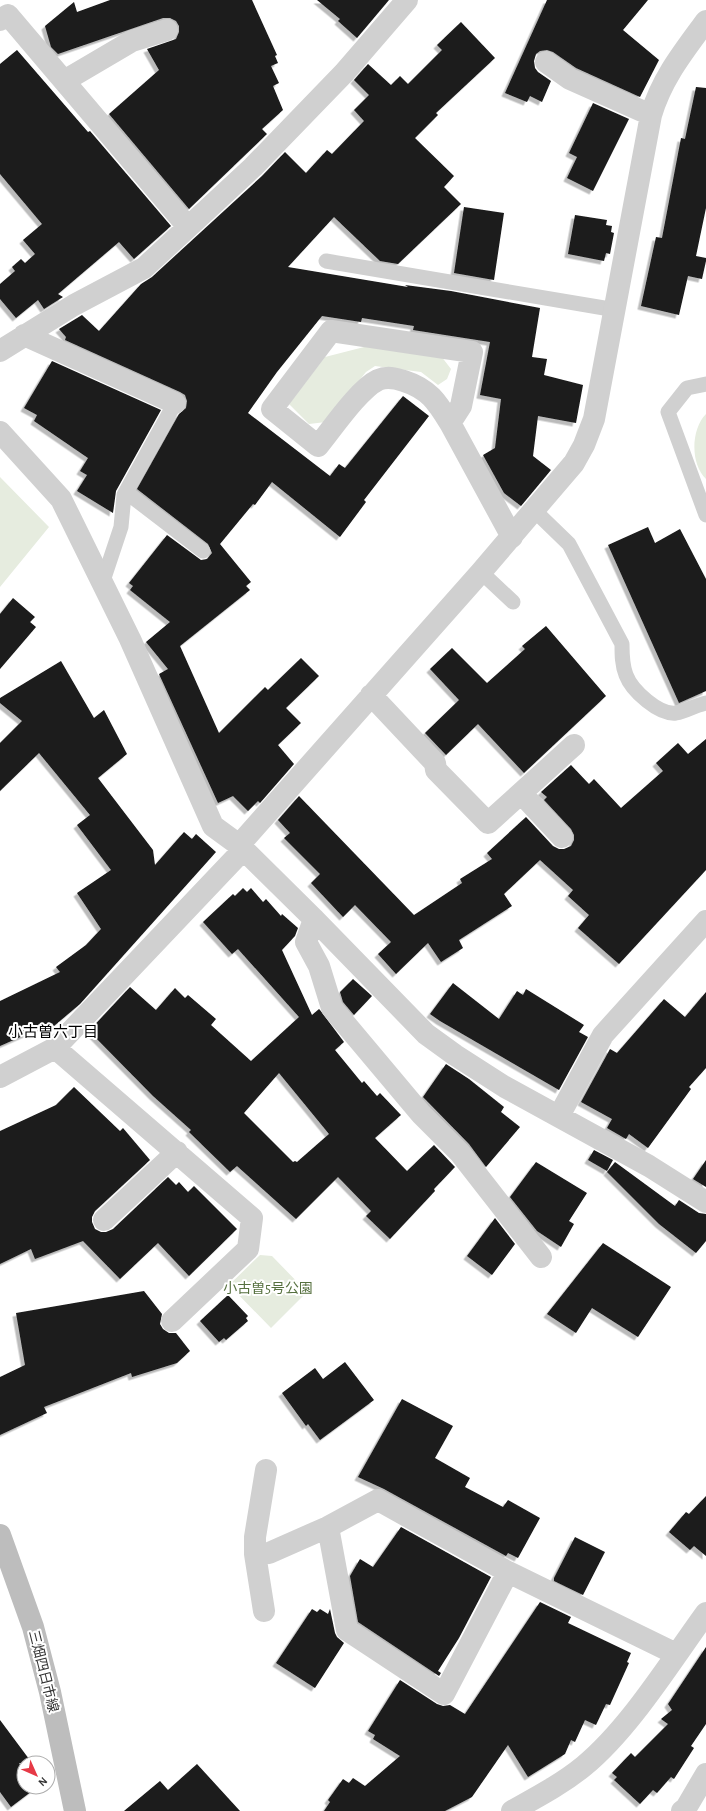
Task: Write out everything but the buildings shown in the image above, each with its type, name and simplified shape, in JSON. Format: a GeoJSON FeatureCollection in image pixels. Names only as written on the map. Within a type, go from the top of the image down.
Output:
{"type":"FeatureCollection","features":[{"type":"Feature","properties":{"kind":"main road","name":"三畑四日市線"},"geometry":{"type":"LineString","coordinates":[[0,1535],[33,1627],[43,1663],[75,1811]]}},
{"type":"Feature","properties":{"kind":"street"},"geometry":{"type":"LineString","coordinates":[[0,350],[74,305],[144,268],[253,167],[344,72],[408,0]]}},
{"type":"Feature","properties":{"kind":"street"},"geometry":{"type":"LineString","coordinates":[[0,20],[8,15],[188,227]]}},
{"type":"Feature","properties":{"kind":"street"},"geometry":{"type":"LineString","coordinates":[[0,1077],[55,1048],[241,847],[371,695],[535,511],[574,463],[584,445],[594,419],[616,310],[651,115],[657,95],[673,66],[706,21]]}},
{"type":"Feature","properties":{"kind":"street"},"geometry":{"type":"LineString","coordinates":[[64,81],[132,40],[167,30]]}},
{"type":"Feature","properties":{"kind":"street"},"geometry":{"type":"LineString","coordinates":[[546,62],[570,79],[651,115]]}},
{"type":"Feature","properties":{"kind":"street"},"geometry":{"type":"LineString","coordinates":[[450,423],[461,406],[472,352],[331,331],[272,410],[318,446],[367,387],[378,380],[391,377],[417,385],[434,398],[450,423],[512,536]]}},
{"type":"Feature","properties":{"kind":"street"},"geometry":{"type":"LineString","coordinates":[[24,335],[175,403]]}},
{"type":"Feature","properties":{"kind":"street"},"geometry":{"type":"LineString","coordinates":[[0,432],[61,499],[130,639],[213,826],[241,847],[314,919],[426,1034],[455,1055],[505,1087],[649,1166],[706,1202]]}},
{"type":"Feature","properties":{"kind":"street"},"geometry":{"type":"LineString","coordinates":[[371,695],[435,763],[436,770],[488,822],[574,745]]}},
{"type":"Feature","properties":{"kind":"street"},"geometry":{"type":"LineString","coordinates":[[521,793],[562,837]]}},
{"type":"Feature","properties":{"kind":"street"},"geometry":{"type":"LineString","coordinates":[[314,919],[306,942],[319,966],[332,1008],[421,1114],[460,1153],[541,1257]]}},
{"type":"Feature","properties":{"kind":"street"},"geometry":{"type":"LineString","coordinates":[[559,1116],[603,1035],[706,921]]}},
{"type":"Feature","properties":{"kind":"street"},"geometry":{"type":"LineString","coordinates":[[55,1048],[252,1218],[248,1249],[172,1321]]}},
{"type":"Feature","properties":{"kind":"street"},"geometry":{"type":"LineString","coordinates":[[104,1220],[177,1152]]}},
{"type":"Feature","properties":{"kind":"street"},"geometry":{"type":"LineString","coordinates":[[264,1611],[255,1554],[255,1537],[266,1470]]}},
{"type":"Feature","properties":{"kind":"street"},"geometry":{"type":"LineString","coordinates":[[255,1554],[268,1553],[328,1527],[378,1500],[508,1572],[676,1654]]}},
{"type":"Feature","properties":{"kind":"street"},"geometry":{"type":"LineString","coordinates":[[328,1527],[347,1630],[444,1694],[508,1572]]}},
{"type":"Feature","properties":{"kind":"street"},"geometry":{"type":"LineString","coordinates":[[512,1811],[556,1787],[585,1765],[614,1736],[706,1613]]}},
{"type":"Feature","properties":{"kind":"street"},"geometry":{"type":"LineString","coordinates":[[682,1811],[686,1808],[706,1774]]}},
{"type":"Feature","properties":{"kind":"lane"},"geometry":{"type":"LineString","coordinates":[[326,261],[616,310]]}},
{"type":"Feature","properties":{"kind":"lane"},"geometry":{"type":"LineString","coordinates":[[706,384],[687,388],[668,412],[703,500],[706,515]]}},
{"type":"Feature","properties":{"kind":"lane"},"geometry":{"type":"LineString","coordinates":[[102,584],[120,527],[124,496],[175,403]]}},
{"type":"Feature","properties":{"kind":"lane"},"geometry":{"type":"LineString","coordinates":[[126,492],[203,551]]}},
{"type":"Feature","properties":{"kind":"lane"},"geometry":{"type":"LineString","coordinates":[[535,511],[569,544],[622,644],[626,677],[638,693],[663,712],[676,713],[706,704]]}},
{"type":"Feature","properties":{"kind":"lane"},"geometry":{"type":"LineString","coordinates":[[481,572],[513,602]]}},
{"type":"Feature","properties":{"kind":"green space"},"geometry":{"type":"Polygon","coordinates":[[[368,346],[441,356],[451,369],[447,379],[438,385],[421,372],[375,366],[366,372],[326,422],[309,424],[289,404],[325,357],[368,346]]]}},
{"type":"Feature","properties":{"kind":"green space"},"geometry":{"type":"Polygon","coordinates":[[[706,414],[706,479],[697,465],[694,446],[697,428],[706,414]]]}},
{"type":"Feature","properties":{"kind":"green space"},"geometry":{"type":"Polygon","coordinates":[[[0,477],[49,527],[0,587],[0,477]]]}},
{"type":"Feature","properties":{"kind":"green space","name":"小古曽5号公園"},"geometry":{"type":"Polygon","coordinates":[[[260,1255],[272,1256],[307,1292],[271,1328],[229,1285],[260,1255]]]}},
{"type":"Feature","properties":{"kind":"district","name":"小古曽六丁目"},"geometry":{"type":"Point","coordinates":[53,1032]}}]}
